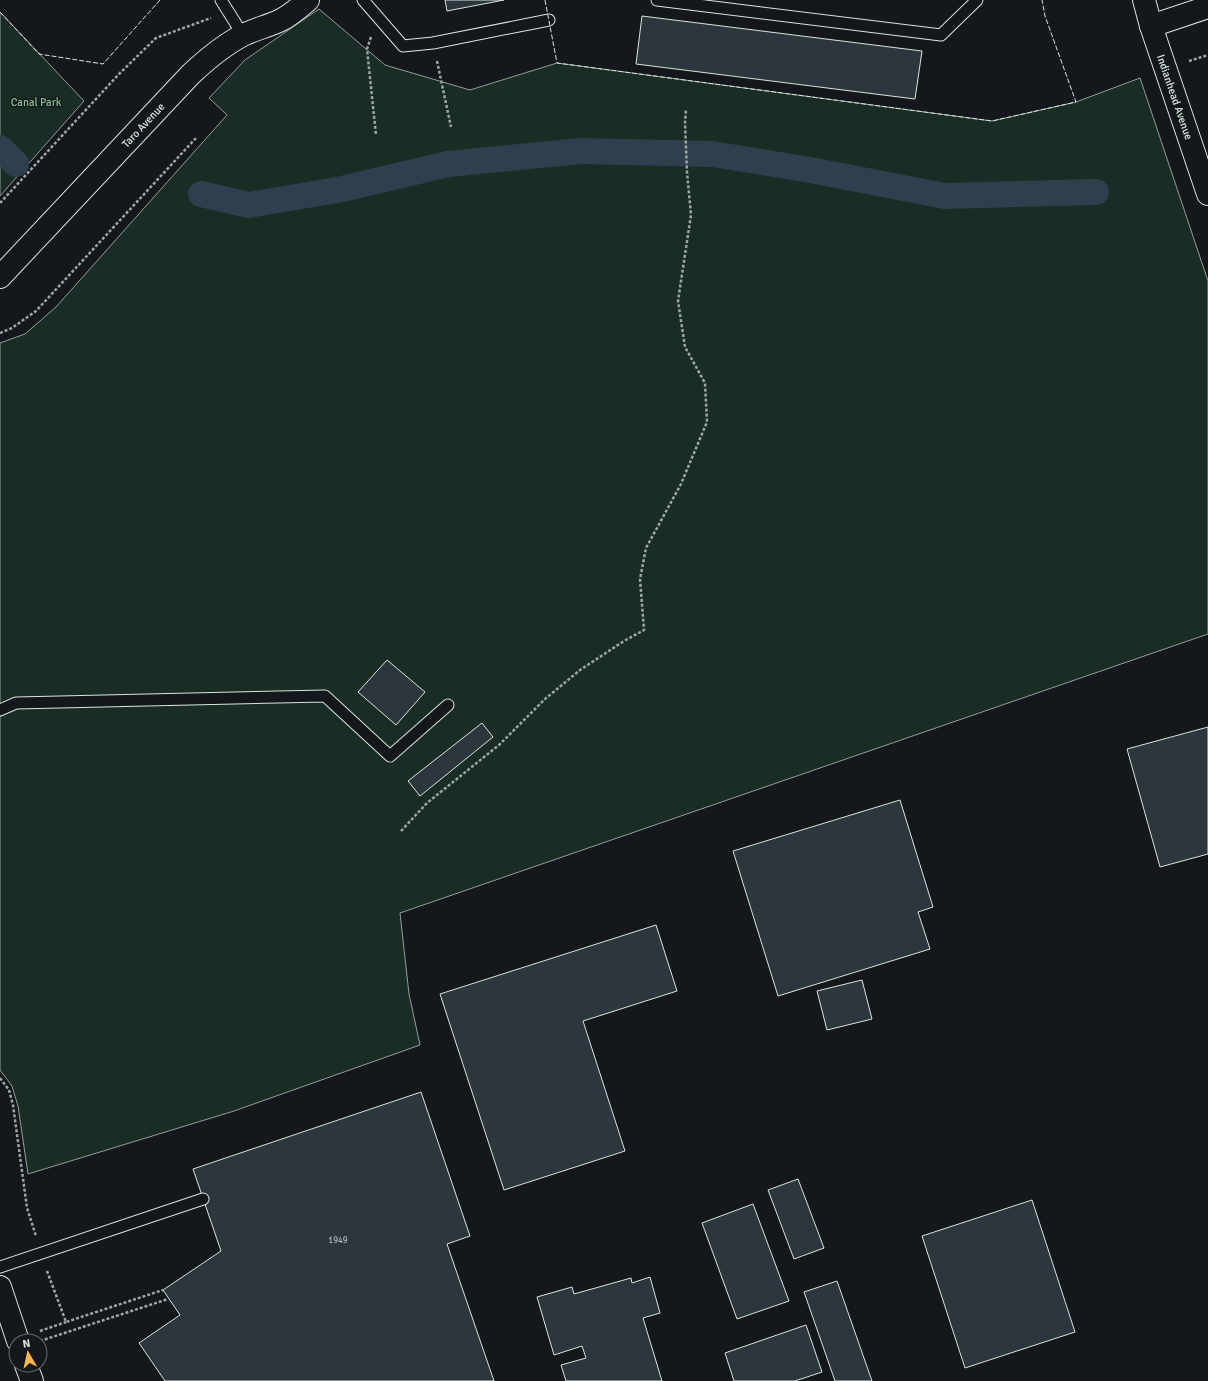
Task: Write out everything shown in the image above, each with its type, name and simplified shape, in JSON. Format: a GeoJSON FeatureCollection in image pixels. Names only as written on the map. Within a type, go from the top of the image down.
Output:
{"type":"FeatureCollection","features":[{"type":"Feature","properties":{"kind":"street","name":"Taro Avenue"},"geometry":{"type":"LineString","coordinates":[[0,277],[191,74],[210,57],[243,35],[282,20],[297,10],[308,0]]}},
{"type":"Feature","properties":{"kind":"street","name":"Indianhead Avenue"},"geometry":{"type":"LineString","coordinates":[[1144,0],[1151,26],[1208,194]]}},
{"type":"Feature","properties":{"kind":"street"},"geometry":{"type":"LineString","coordinates":[[1151,26],[1208,7]]}},
{"type":"Feature","properties":{"kind":"street"},"geometry":{"type":"LineString","coordinates":[[0,1287],[15,1333]]}},
{"type":"Feature","properties":{"kind":"lane"},"geometry":{"type":"LineString","coordinates":[[221,0],[243,35]]}},
{"type":"Feature","properties":{"kind":"lane"},"geometry":{"type":"LineString","coordinates":[[363,0],[403,46],[433,43],[549,20]]}},
{"type":"Feature","properties":{"kind":"lane"},"geometry":{"type":"LineString","coordinates":[[657,0],[941,35],[977,0]]}},
{"type":"Feature","properties":{"kind":"lane"},"geometry":{"type":"LineString","coordinates":[[0,710],[16,703],[325,696],[390,756],[448,706]]}},
{"type":"Feature","properties":{"kind":"lane"},"geometry":{"type":"LineString","coordinates":[[0,1267],[204,1199]]}},
{"type":"Feature","properties":{"kind":"path"},"geometry":{"type":"LineString","coordinates":[[0,204],[119,74],[156,38],[228,12]]}},
{"type":"Feature","properties":{"kind":"path"},"geometry":{"type":"LineString","coordinates":[[376,135],[367,49],[377,16]]}},
{"type":"Feature","properties":{"kind":"path"},"geometry":{"type":"LineString","coordinates":[[433,43],[451,127]]}},
{"type":"Feature","properties":{"kind":"path"},"geometry":{"type":"LineString","coordinates":[[401,831],[427,803],[499,745],[545,699],[580,670],[624,641],[644,630],[640,579],[646,548],[681,484],[707,422],[705,383],[686,347],[678,301],[691,215],[687,172],[685,123],[686,109]]}},
{"type":"Feature","properties":{"kind":"path"},"geometry":{"type":"LineString","coordinates":[[0,333],[12,328],[36,311],[196,138]]}},
{"type":"Feature","properties":{"kind":"path"},"geometry":{"type":"LineString","coordinates":[[48,1338],[168,1299]]}},
{"type":"Feature","properties":{"kind":"green space"},"geometry":{"type":"Polygon","coordinates":[[[319,9],[385,65],[470,90],[557,63],[992,121],[1076,102],[1140,78],[1208,281],[1208,634],[400,913],[409,994],[420,1045],[234,1111],[28,1174],[18,1106],[12,1086],[0,1070],[0,343],[25,334],[56,307],[227,115],[209,98],[245,60],[319,9]]]}},
{"type":"Feature","properties":{"kind":"green space","name":"Canal Park"},"geometry":{"type":"Polygon","coordinates":[[[0,12],[84,101],[0,196],[0,12]]]}},
{"type":"Feature","properties":{"kind":"building"},"geometry":{"type":"Polygon","coordinates":[[[445,0],[504,0],[447,11],[445,0]]]}},
{"type":"Feature","properties":{"kind":"building"},"geometry":{"type":"Polygon","coordinates":[[[642,16],[922,51],[915,99],[636,64],[642,16]]]}},
{"type":"Feature","properties":{"kind":"building"},"geometry":{"type":"Polygon","coordinates":[[[387,660],[425,692],[396,725],[358,692],[387,660]]]}},
{"type":"Feature","properties":{"kind":"building"},"geometry":{"type":"Polygon","coordinates":[[[482,723],[493,737],[420,796],[408,781],[482,723]]]}},
{"type":"Feature","properties":{"kind":"building"},"geometry":{"type":"Polygon","coordinates":[[[1208,727],[1208,854],[1160,867],[1127,749],[1208,727]]]}},
{"type":"Feature","properties":{"kind":"building"},"geometry":{"type":"Polygon","coordinates":[[[900,800],[933,907],[918,912],[930,949],[778,996],[733,851],[900,800]]]}},
{"type":"Feature","properties":{"kind":"building"},"geometry":{"type":"Polygon","coordinates":[[[656,925],[677,991],[583,1021],[625,1151],[504,1190],[440,994],[656,925]]]}},
{"type":"Feature","properties":{"kind":"building"},"geometry":{"type":"Polygon","coordinates":[[[862,980],[872,1019],[827,1030],[817,991],[862,980]]]}},
{"type":"Feature","properties":{"kind":"building"},"geometry":{"type":"Polygon","coordinates":[[[421,1092],[470,1236],[447,1244],[494,1381],[165,1381],[139,1343],[180,1315],[163,1290],[221,1251],[193,1169],[421,1092]]]}},
{"type":"Feature","properties":{"kind":"building"},"geometry":{"type":"Polygon","coordinates":[[[798,1179],[824,1248],[794,1259],[768,1190],[798,1179]]]}},
{"type":"Feature","properties":{"kind":"building"},"geometry":{"type":"Polygon","coordinates":[[[1032,1200],[1075,1332],[965,1368],[922,1236],[1032,1200]]]}},
{"type":"Feature","properties":{"kind":"building"},"geometry":{"type":"Polygon","coordinates":[[[753,1204],[789,1301],[737,1319],[702,1223],[753,1204]]]}},
{"type":"Feature","properties":{"kind":"building"},"geometry":{"type":"Polygon","coordinates":[[[650,1277],[660,1313],[643,1318],[662,1381],[566,1381],[561,1365],[586,1358],[582,1346],[554,1355],[537,1297],[572,1287],[574,1294],[631,1278],[632,1283],[650,1277]]]}},
{"type":"Feature","properties":{"kind":"building"},"geometry":{"type":"Polygon","coordinates":[[[837,1281],[872,1381],[835,1381],[804,1292],[837,1281]]]}},
{"type":"Feature","properties":{"kind":"building"},"geometry":{"type":"Polygon","coordinates":[[[806,1325],[822,1372],[795,1381],[734,1381],[725,1353],[806,1325]]]}},
{"type":"Feature","properties":{"kind":"waterway"},"geometry":{"type":"LineString","coordinates":[[0,148],[16,164]]}},
{"type":"Feature","properties":{"kind":"waterway"},"geometry":{"type":"LineString","coordinates":[[201,194],[249,205],[342,189],[448,164],[580,151],[712,154],[805,169],[945,196],[1096,192]]}},
{"type":"Feature","properties":{"kind":"fence"},"geometry":{"type":"LineString","coordinates":[[0,12],[39,54],[103,64],[160,0]]}},
{"type":"Feature","properties":{"kind":"fence"},"geometry":{"type":"LineString","coordinates":[[545,0],[557,63],[992,121],[1076,102],[1045,16],[1042,0]]}}]}
